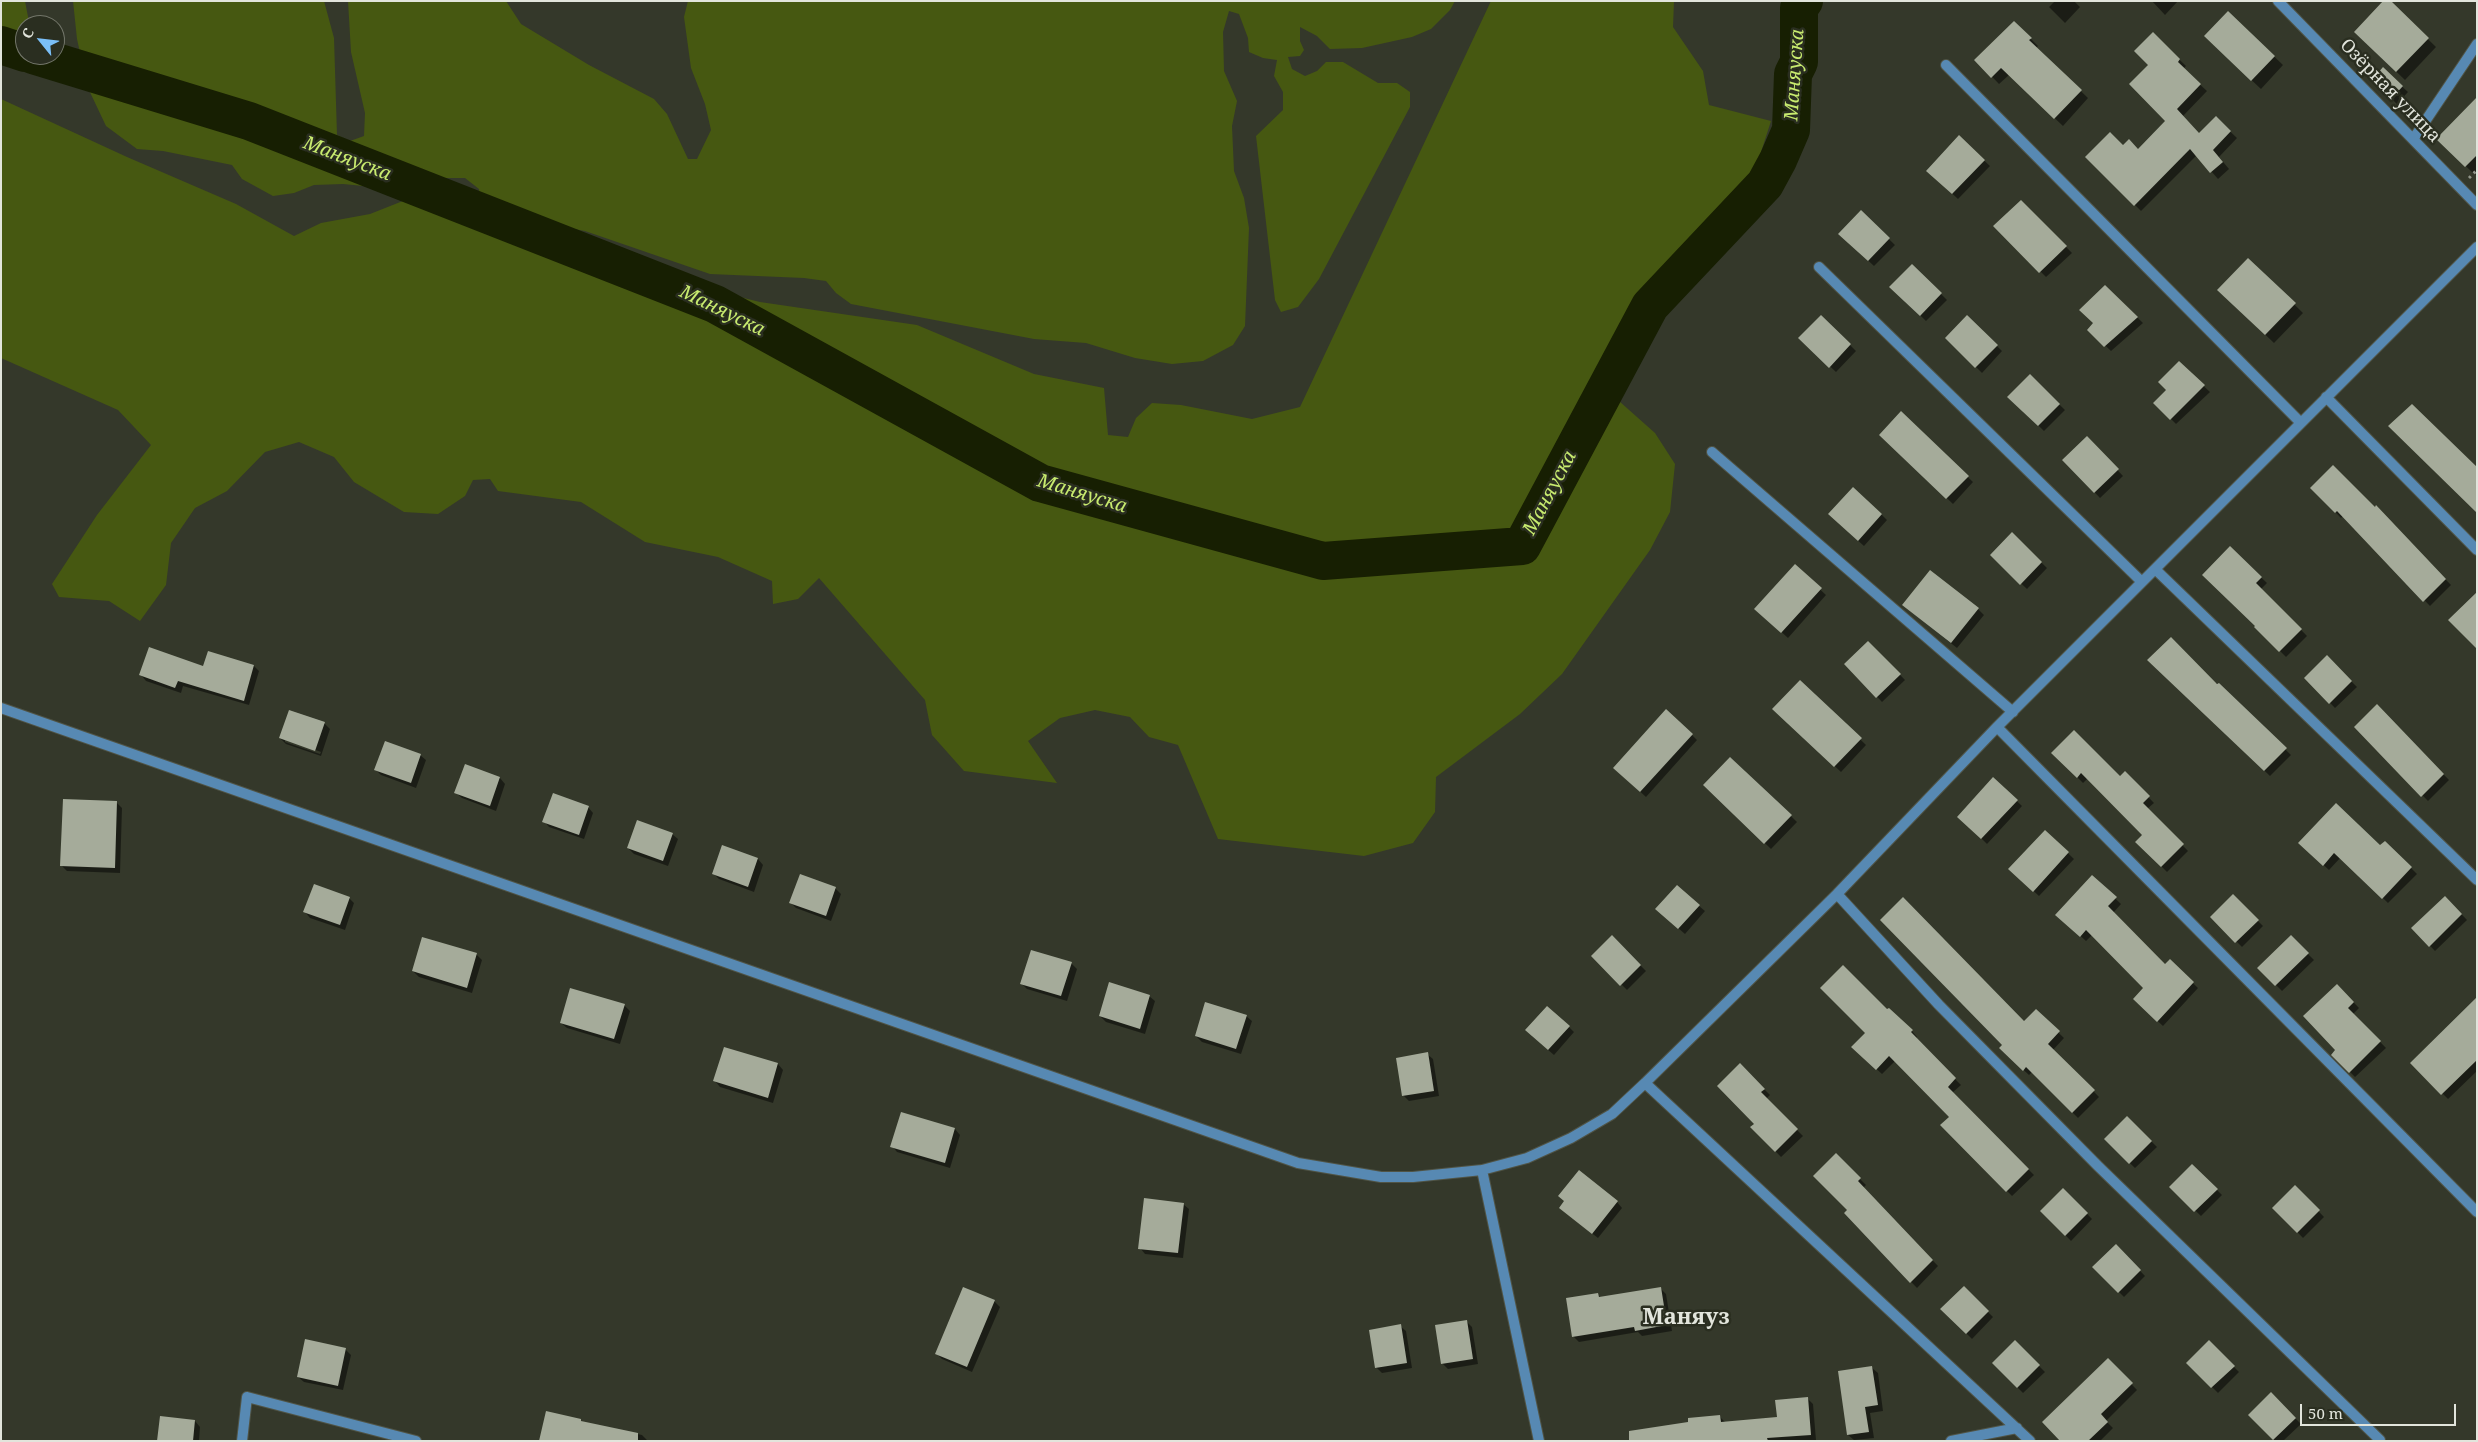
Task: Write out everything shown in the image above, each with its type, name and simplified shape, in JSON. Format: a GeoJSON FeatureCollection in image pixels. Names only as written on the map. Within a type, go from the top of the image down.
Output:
{"type":"FeatureCollection","features":[{"type":"Feature","properties":{"kind":"street","name":"Озёрная улица"},"geometry":{"type":"LineString","coordinates":[[2278,1],[2414,138],[2477,206]]}},
{"type":"Feature","properties":{"kind":"street"},"geometry":{"type":"LineString","coordinates":[[2414,138],[2477,44]]}},
{"type":"Feature","properties":{"kind":"street"},"geometry":{"type":"LineString","coordinates":[[1946,65],[2301,423]]}},
{"type":"Feature","properties":{"kind":"street"},"geometry":{"type":"LineString","coordinates":[[1,708],[1298,1163],[1381,1177],[1413,1177],[1482,1170],[1527,1158],[1571,1138],[1612,1114],[1646,1084],[1837,894],[1997,727],[2477,247]]}},
{"type":"Feature","properties":{"kind":"street"},"geometry":{"type":"LineString","coordinates":[[1819,267],[2142,582]]}},
{"type":"Feature","properties":{"kind":"street"},"geometry":{"type":"LineString","coordinates":[[2326,397],[2477,550]]}},
{"type":"Feature","properties":{"kind":"street"},"geometry":{"type":"LineString","coordinates":[[1712,452],[2013,712]]}},
{"type":"Feature","properties":{"kind":"street"},"geometry":{"type":"LineString","coordinates":[[2155,569],[2477,880]]}},
{"type":"Feature","properties":{"kind":"street"},"geometry":{"type":"LineString","coordinates":[[1997,727],[2477,1212]]}},
{"type":"Feature","properties":{"kind":"street"},"geometry":{"type":"LineString","coordinates":[[1837,894],[1939,1005],[2098,1166],[2380,1440]]}},
{"type":"Feature","properties":{"kind":"street"},"geometry":{"type":"LineString","coordinates":[[1646,1084],[2030,1441]]}},
{"type":"Feature","properties":{"kind":"street"},"geometry":{"type":"LineString","coordinates":[[1482,1170],[1539,1441]]}},
{"type":"Feature","properties":{"kind":"street"},"geometry":{"type":"LineString","coordinates":[[242,1441],[247,1397],[416,1441]]}},
{"type":"Feature","properties":{"kind":"street"},"geometry":{"type":"LineString","coordinates":[[1951,1441],[2017,1428]]}},
{"type":"Feature","properties":{"kind":"green space"},"geometry":{"type":"Polygon","coordinates":[[[1,1],[25,1],[28,15],[15,15],[15,42],[1,63],[1,1]]]}},
{"type":"Feature","properties":{"kind":"green space"},"geometry":{"type":"Polygon","coordinates":[[[73,1],[324,1],[334,38],[337,135],[350,141],[364,136],[365,113],[351,52],[348,1],[506,1],[521,24],[589,65],[654,99],[667,114],[688,159],[697,159],[711,130],[705,104],[691,68],[684,17],[688,1],[1455,1],[1450,10],[1431,29],[1412,37],[1362,48],[1330,49],[1317,36],[1300,27],[1300,41],[1304,50],[1300,56],[1288,57],[1292,69],[1305,76],[1317,71],[1326,62],[1343,62],[1378,83],[1397,83],[1410,92],[1410,107],[1319,279],[1298,307],[1281,312],[1275,300],[1256,136],[1283,110],[1283,92],[1274,76],[1277,60],[1263,58],[1249,52],[1248,38],[1239,14],[1229,11],[1223,32],[1224,71],[1237,101],[1232,126],[1234,171],[1244,198],[1249,228],[1245,326],[1233,345],[1203,361],[1172,364],[1135,358],[1086,343],[1034,339],[851,304],[836,293],[826,281],[804,278],[710,274],[585,231],[535,222],[480,200],[479,189],[465,178],[426,178],[374,187],[343,184],[314,185],[294,193],[273,196],[242,179],[232,165],[163,151],[137,149],[106,126],[88,88],[77,39],[73,1]]]}},
{"type":"Feature","properties":{"kind":"green space"},"geometry":{"type":"Polygon","coordinates":[[[1491,1],[1674,1],[1673,27],[1703,71],[1709,105],[1771,121],[1753,177],[1648,297],[1601,385],[1655,433],[1675,464],[1670,512],[1650,550],[1562,674],[1520,714],[1436,777],[1435,812],[1413,843],[1364,856],[1218,839],[1178,745],[1149,737],[1130,717],[1095,710],[1060,718],[1028,741],[1057,783],[964,771],[932,735],[925,700],[819,578],[798,599],[773,604],[772,581],[718,557],[645,542],[581,502],[498,491],[490,479],[473,480],[465,496],[438,514],[404,512],[354,482],[334,457],[299,442],[265,452],[227,491],[195,508],[171,543],[166,585],[140,621],[109,601],[59,597],[52,584],[97,515],[151,445],[118,410],[1,358],[1,99],[127,157],[236,204],[294,236],[321,223],[370,214],[413,197],[571,245],[671,280],[760,302],[917,325],[1034,374],[1104,388],[1108,435],[1128,437],[1136,418],[1152,403],[1181,405],[1252,419],[1300,407],[1491,1]]]}},
{"type":"Feature","properties":{"kind":"building"},"geometry":{"type":"Polygon","coordinates":[[[2383,1],[2391,1],[2429,38],[2396,72],[2354,32],[2383,1]]]}},
{"type":"Feature","properties":{"kind":"building"},"geometry":{"type":"Polygon","coordinates":[[[2228,11],[2275,56],[2251,81],[2204,36],[2228,11]]]}},
{"type":"Feature","properties":{"kind":"building"},"geometry":{"type":"Polygon","coordinates":[[[2014,21],[2032,38],[2029,40],[2082,90],[2054,119],[2001,68],[1991,78],[1974,60],[2014,21]]]}},
{"type":"Feature","properties":{"kind":"building"},"geometry":{"type":"Polygon","coordinates":[[[2153,32],[2180,59],[2178,62],[2201,84],[2177,109],[2199,133],[2216,116],[2231,131],[2213,150],[2223,162],[2210,173],[2190,149],[2134,206],[2085,157],[2110,132],[2123,145],[2129,139],[2138,149],[2165,121],[2129,84],[2148,65],[2134,51],[2153,32]]]}},
{"type":"Feature","properties":{"kind":"building"},"geometry":{"type":"Polygon","coordinates":[[[2383,67],[2403,86],[2391,99],[2371,81],[2383,67]]]}},
{"type":"Feature","properties":{"kind":"building"},"geometry":{"type":"Polygon","coordinates":[[[2477,97],[2477,155],[2465,167],[2436,139],[2477,97]]]}},
{"type":"Feature","properties":{"kind":"building"},"geometry":{"type":"Polygon","coordinates":[[[1959,135],[1985,160],[1952,194],[1926,171],[1959,135]]]}},
{"type":"Feature","properties":{"kind":"building"},"geometry":{"type":"Polygon","coordinates":[[[2021,200],[2067,246],[2039,273],[1993,226],[2021,200]]]}},
{"type":"Feature","properties":{"kind":"building"},"geometry":{"type":"Polygon","coordinates":[[[1861,210],[1890,238],[1868,261],[1838,234],[1861,210]]]}},
{"type":"Feature","properties":{"kind":"building"},"geometry":{"type":"Polygon","coordinates":[[[2248,258],[2296,303],[2265,335],[2217,290],[2248,258]]]}},
{"type":"Feature","properties":{"kind":"building"},"geometry":{"type":"Polygon","coordinates":[[[1912,264],[1942,293],[1920,316],[1889,287],[1912,264]]]}},
{"type":"Feature","properties":{"kind":"building"},"geometry":{"type":"Polygon","coordinates":[[[2105,285],[2138,317],[2104,347],[2087,330],[2093,323],[2079,310],[2105,285]]]}},
{"type":"Feature","properties":{"kind":"building"},"geometry":{"type":"Polygon","coordinates":[[[1821,315],[1851,344],[1829,368],[1798,338],[1821,315]]]}},
{"type":"Feature","properties":{"kind":"building"},"geometry":{"type":"Polygon","coordinates":[[[1967,315],[1998,345],[1975,368],[1945,338],[1967,315]]]}},
{"type":"Feature","properties":{"kind":"building"},"geometry":{"type":"Polygon","coordinates":[[[2179,361],[2205,385],[2170,420],[2153,403],[2166,390],[2158,382],[2179,361]]]}},
{"type":"Feature","properties":{"kind":"building"},"geometry":{"type":"Polygon","coordinates":[[[2030,374],[2060,404],[2038,426],[2007,397],[2030,374]]]}},
{"type":"Feature","properties":{"kind":"building"},"geometry":{"type":"Polygon","coordinates":[[[2412,404],[2477,467],[2477,513],[2388,426],[2412,404]]]}},
{"type":"Feature","properties":{"kind":"building"},"geometry":{"type":"Polygon","coordinates":[[[1901,411],[1969,476],[1946,499],[1879,435],[1901,411]]]}},
{"type":"Feature","properties":{"kind":"building"},"geometry":{"type":"Polygon","coordinates":[[[2087,436],[2119,469],[2094,493],[2062,460],[2087,436]]]}},
{"type":"Feature","properties":{"kind":"building"},"geometry":{"type":"Polygon","coordinates":[[[2333,465],[2375,507],[2376,505],[2446,579],[2423,602],[2337,511],[2335,513],[2310,488],[2333,465]]]}},
{"type":"Feature","properties":{"kind":"building"},"geometry":{"type":"Polygon","coordinates":[[[1853,487],[1882,514],[1858,541],[1828,514],[1853,487]]]}},
{"type":"Feature","properties":{"kind":"building"},"geometry":{"type":"Polygon","coordinates":[[[2012,532],[2042,562],[2020,585],[1990,555],[2012,532]]]}},
{"type":"Feature","properties":{"kind":"building"},"geometry":{"type":"Polygon","coordinates":[[[2230,546],[2262,577],[2256,583],[2302,629],[2279,652],[2202,575],[2230,546]]]}},
{"type":"Feature","properties":{"kind":"building"},"geometry":{"type":"Polygon","coordinates":[[[1795,564],[1822,588],[1781,633],[1754,609],[1795,564]]]}},
{"type":"Feature","properties":{"kind":"building"},"geometry":{"type":"Polygon","coordinates":[[[1930,570],[1979,608],[1951,643],[1902,605],[1930,570]]]}},
{"type":"Feature","properties":{"kind":"building"},"geometry":{"type":"Polygon","coordinates":[[[2477,592],[2477,649],[2448,620],[2477,592]]]}},
{"type":"Feature","properties":{"kind":"building"},"geometry":{"type":"Polygon","coordinates":[[[2171,637],[2217,684],[2219,683],[2287,748],[2264,771],[2147,660],[2171,637]]]}},
{"type":"Feature","properties":{"kind":"building"},"geometry":{"type":"Polygon","coordinates":[[[1868,641],[1901,674],[1876,698],[1844,664],[1868,641]]]}},
{"type":"Feature","properties":{"kind":"building"},"geometry":{"type":"Polygon","coordinates":[[[149,647],[203,666],[208,651],[254,665],[244,701],[178,681],[175,688],[139,675],[149,647]]]}},
{"type":"Feature","properties":{"kind":"building"},"geometry":{"type":"Polygon","coordinates":[[[2327,655],[2352,681],[2329,704],[2304,678],[2327,655]]]}},
{"type":"Feature","properties":{"kind":"building"},"geometry":{"type":"Polygon","coordinates":[[[1800,680],[1862,738],[1834,767],[1772,709],[1800,680]]]}},
{"type":"Feature","properties":{"kind":"building"},"geometry":{"type":"Polygon","coordinates":[[[2377,704],[2444,774],[2421,797],[2354,727],[2377,704]]]}},
{"type":"Feature","properties":{"kind":"building"},"geometry":{"type":"Polygon","coordinates":[[[1666,709],[1693,734],[1640,792],[1613,768],[1666,709]]]}},
{"type":"Feature","properties":{"kind":"building"},"geometry":{"type":"Polygon","coordinates":[[[289,710],[325,722],[315,751],[279,738],[289,710]]]}},
{"type":"Feature","properties":{"kind":"building"},"geometry":{"type":"Polygon","coordinates":[[[2074,730],[2120,776],[2125,771],[2150,796],[2143,803],[2184,844],[2161,867],[2135,842],[2142,835],[2081,773],[2077,778],[2051,753],[2074,730]]]}},
{"type":"Feature","properties":{"kind":"building"},"geometry":{"type":"Polygon","coordinates":[[[385,741],[421,754],[411,783],[374,770],[385,741]]]}},
{"type":"Feature","properties":{"kind":"building"},"geometry":{"type":"Polygon","coordinates":[[[1730,757],[1792,815],[1764,844],[1703,785],[1730,757]]]}},
{"type":"Feature","properties":{"kind":"building"},"geometry":{"type":"Polygon","coordinates":[[[465,764],[500,777],[490,806],[454,793],[465,764]]]}},
{"type":"Feature","properties":{"kind":"building"},"geometry":{"type":"Polygon","coordinates":[[[1993,777],[2018,800],[1981,839],[1957,817],[1993,777]]]}},
{"type":"Feature","properties":{"kind":"building"},"geometry":{"type":"Polygon","coordinates":[[[553,793],[589,806],[579,835],[542,822],[553,793]]]}},
{"type":"Feature","properties":{"kind":"building"},"geometry":{"type":"Polygon","coordinates":[[[63,799],[117,801],[115,868],[60,866],[63,799]]]}},
{"type":"Feature","properties":{"kind":"building"},"geometry":{"type":"Polygon","coordinates":[[[2336,803],[2380,845],[2385,841],[2412,867],[2382,899],[2334,853],[2323,866],[2298,843],[2336,803]]]}},
{"type":"Feature","properties":{"kind":"building"},"geometry":{"type":"Polygon","coordinates":[[[637,820],[673,833],[663,861],[627,848],[637,820]]]}},
{"type":"Feature","properties":{"kind":"building"},"geometry":{"type":"Polygon","coordinates":[[[2045,830],[2069,852],[2033,892],[2008,869],[2045,830]]]}},
{"type":"Feature","properties":{"kind":"building"},"geometry":{"type":"Polygon","coordinates":[[[722,845],[758,858],[748,887],[712,874],[722,845]]]}},
{"type":"Feature","properties":{"kind":"building"},"geometry":{"type":"Polygon","coordinates":[[[800,874],[836,887],[826,916],[789,903],[800,874]]]}},
{"type":"Feature","properties":{"kind":"building"},"geometry":{"type":"Polygon","coordinates":[[[2092,875],[2117,897],[2108,906],[2165,964],[2170,959],[2194,982],[2157,1022],[2133,999],[2143,988],[2086,930],[2080,937],[2055,915],[2092,875]]]}},
{"type":"Feature","properties":{"kind":"building"},"geometry":{"type":"Polygon","coordinates":[[[314,884],[350,897],[340,925],[303,912],[314,884]]]}},
{"type":"Feature","properties":{"kind":"building"},"geometry":{"type":"Polygon","coordinates":[[[1677,885],[1700,905],[1678,929],[1655,909],[1677,885]]]}},
{"type":"Feature","properties":{"kind":"building"},"geometry":{"type":"Polygon","coordinates":[[[2233,894],[2259,920],[2235,943],[2210,917],[2233,894]]]}},
{"type":"Feature","properties":{"kind":"building"},"geometry":{"type":"Polygon","coordinates":[[[2445,896],[2462,914],[2429,947],[2411,928],[2445,896]]]}},
{"type":"Feature","properties":{"kind":"building"},"geometry":{"type":"Polygon","coordinates":[[[1903,897],[2024,1021],[2036,1009],[2060,1031],[2048,1044],[2095,1090],[2072,1113],[2026,1067],[2023,1071],[1999,1048],[2002,1045],[1880,920],[1903,897]]]}},
{"type":"Feature","properties":{"kind":"building"},"geometry":{"type":"Polygon","coordinates":[[[1612,935],[1641,965],[1620,986],[1591,956],[1612,935]]]}},
{"type":"Feature","properties":{"kind":"building"},"geometry":{"type":"Polygon","coordinates":[[[2291,935],[2309,953],[2275,986],[2257,968],[2291,935]]]}},
{"type":"Feature","properties":{"kind":"building"},"geometry":{"type":"Polygon","coordinates":[[[422,937],[477,953],[467,988],[412,971],[422,937]]]}},
{"type":"Feature","properties":{"kind":"building"},"geometry":{"type":"Polygon","coordinates":[[[1031,950],[1072,962],[1061,996],[1020,984],[1031,950]]]}},
{"type":"Feature","properties":{"kind":"building"},"geometry":{"type":"Polygon","coordinates":[[[1843,965],[1887,1009],[1889,1008],[1913,1030],[1911,1032],[1956,1078],[1948,1087],[2029,1169],[2006,1192],[1940,1125],[1949,1117],[1889,1056],[1876,1070],[1851,1047],[1865,1033],[1820,988],[1843,965]]]}},
{"type":"Feature","properties":{"kind":"building"},"geometry":{"type":"Polygon","coordinates":[[[1109,982],[1150,995],[1140,1029],[1099,1016],[1109,982]]]}},
{"type":"Feature","properties":{"kind":"building"},"geometry":{"type":"Polygon","coordinates":[[[2337,984],[2354,1002],[2348,1008],[2381,1041],[2349,1073],[2331,1055],[2335,1050],[2303,1016],[2337,984]]]}},
{"type":"Feature","properties":{"kind":"building"},"geometry":{"type":"Polygon","coordinates":[[[570,988],[625,1004],[614,1039],[560,1023],[570,988]]]}},
{"type":"Feature","properties":{"kind":"building"},"geometry":{"type":"Polygon","coordinates":[[[2477,997],[2477,1060],[2441,1095],[2410,1063],[2477,997]]]}},
{"type":"Feature","properties":{"kind":"building"},"geometry":{"type":"Polygon","coordinates":[[[1205,1002],[1247,1015],[1236,1049],[1195,1036],[1205,1002]]]}},
{"type":"Feature","properties":{"kind":"building"},"geometry":{"type":"Polygon","coordinates":[[[1547,1006],[1570,1026],[1548,1050],[1525,1030],[1547,1006]]]}},
{"type":"Feature","properties":{"kind":"building"},"geometry":{"type":"Polygon","coordinates":[[[724,1047],[778,1063],[768,1098],[713,1081],[724,1047]]]}},
{"type":"Feature","properties":{"kind":"building"},"geometry":{"type":"Polygon","coordinates":[[[1428,1052],[1434,1091],[1402,1096],[1396,1058],[1428,1052]]]}},
{"type":"Feature","properties":{"kind":"building"},"geometry":{"type":"Polygon","coordinates":[[[1740,1063],[1765,1089],[1761,1092],[1798,1129],[1775,1152],[1750,1127],[1754,1124],[1717,1086],[1740,1063]]]}},
{"type":"Feature","properties":{"kind":"building"},"geometry":{"type":"Polygon","coordinates":[[[901,1112],[955,1128],[945,1163],[890,1147],[901,1112]]]}},
{"type":"Feature","properties":{"kind":"building"},"geometry":{"type":"Polygon","coordinates":[[[2127,1116],[2152,1141],[2129,1164],[2104,1139],[2127,1116]]]}},
{"type":"Feature","properties":{"kind":"building"},"geometry":{"type":"Polygon","coordinates":[[[1836,1153],[1861,1178],[1858,1181],[1933,1260],[1910,1283],[1844,1213],[1847,1210],[1813,1176],[1836,1153]]]}},
{"type":"Feature","properties":{"kind":"building"},"geometry":{"type":"Polygon","coordinates":[[[2192,1164],[2218,1189],[2194,1212],[2169,1187],[2192,1164]]]}},
{"type":"Feature","properties":{"kind":"building"},"geometry":{"type":"Polygon","coordinates":[[[1579,1170],[1618,1201],[1592,1234],[1559,1208],[1564,1201],[1558,1196],[1579,1170]]]}},
{"type":"Feature","properties":{"kind":"building"},"geometry":{"type":"Polygon","coordinates":[[[2295,1185],[2320,1210],[2297,1233],[2272,1208],[2295,1185]]]}},
{"type":"Feature","properties":{"kind":"building"},"geometry":{"type":"Polygon","coordinates":[[[2063,1188],[2088,1213],[2065,1236],[2040,1211],[2063,1188]]]}},
{"type":"Feature","properties":{"kind":"building"},"geometry":{"type":"Polygon","coordinates":[[[1144,1198],[1184,1203],[1178,1253],[1138,1249],[1144,1198]]]}},
{"type":"Feature","properties":{"kind":"building"},"geometry":{"type":"Polygon","coordinates":[[[2116,1244],[2141,1270],[2118,1293],[2092,1267],[2116,1244]]]}},
{"type":"Feature","properties":{"kind":"building"},"geometry":{"type":"Polygon","coordinates":[[[1964,1286],[1989,1311],[1966,1334],[1940,1309],[1964,1286]]]}},
{"type":"Feature","properties":{"kind":"building"},"geometry":{"type":"Polygon","coordinates":[[[963,1287],[995,1300],[967,1367],[935,1354],[963,1287]]]}},
{"type":"Feature","properties":{"kind":"building"},"geometry":{"type":"Polygon","coordinates":[[[1661,1287],[1667,1325],[1635,1331],[1634,1327],[1572,1337],[1566,1298],[1598,1293],[1599,1297],[1661,1287]]]}},
{"type":"Feature","properties":{"kind":"building"},"geometry":{"type":"Polygon","coordinates":[[[1467,1320],[1473,1359],[1441,1364],[1435,1325],[1467,1320]]]}},
{"type":"Feature","properties":{"kind":"building"},"geometry":{"type":"Polygon","coordinates":[[[1401,1324],[1407,1363],[1375,1368],[1369,1330],[1401,1324]]]}},
{"type":"Feature","properties":{"kind":"building"},"geometry":{"type":"Polygon","coordinates":[[[305,1339],[346,1348],[338,1386],[297,1377],[305,1339]]]}},
{"type":"Feature","properties":{"kind":"building"},"geometry":{"type":"Polygon","coordinates":[[[2015,1340],[2040,1365],[2017,1388],[1992,1363],[2015,1340]]]}},
{"type":"Feature","properties":{"kind":"building"},"geometry":{"type":"Polygon","coordinates":[[[2209,1340],[2235,1366],[2211,1388],[2186,1363],[2209,1340]]]}},
{"type":"Feature","properties":{"kind":"building"},"geometry":{"type":"Polygon","coordinates":[[[2108,1358],[2133,1383],[2101,1414],[2108,1422],[2088,1441],[2060,1441],[2042,1422],[2108,1358]]]}},
{"type":"Feature","properties":{"kind":"building"},"geometry":{"type":"Polygon","coordinates":[[[1872,1366],[1878,1405],[1865,1407],[1869,1432],[1847,1435],[1838,1371],[1872,1366]]]}},
{"type":"Feature","properties":{"kind":"building"},"geometry":{"type":"Polygon","coordinates":[[[2271,1392],[2296,1418],[2273,1440],[2248,1415],[2271,1392]]]}},
{"type":"Feature","properties":{"kind":"building"},"geometry":{"type":"Polygon","coordinates":[[[1808,1397],[1811,1435],[1767,1438],[1768,1441],[1629,1441],[1629,1431],[1688,1422],[1688,1418],[1720,1415],[1721,1422],[1777,1417],[1775,1400],[1808,1397]]]}},
{"type":"Feature","properties":{"kind":"building"},"geometry":{"type":"Polygon","coordinates":[[[546,1411],[581,1419],[581,1421],[638,1433],[638,1441],[539,1441],[546,1411]]]}},
{"type":"Feature","properties":{"kind":"building"},"geometry":{"type":"Polygon","coordinates":[[[160,1416],[195,1420],[193,1441],[157,1441],[160,1416]]]}},
{"type":"Feature","properties":{"kind":"waterway","name":"Маняуска"},"geometry":{"type":"LineString","coordinates":[[65,65],[249,121],[715,304],[1040,483],[1323,561],[1522,546],[1650,306],[1765,184],[1778,160],[1791,130],[1793,74],[1799,62],[1799,8],[1804,1]]}},
{"type":"Feature","properties":{"kind":"waterway","name":"Маняуска"},"geometry":{"type":"LineString","coordinates":[[1,45],[15,50]]}},
{"type":"Feature","properties":{"kind":"district","name":"Маняуз"},"geometry":{"type":"Point","coordinates":[1686,1318]}}]}
